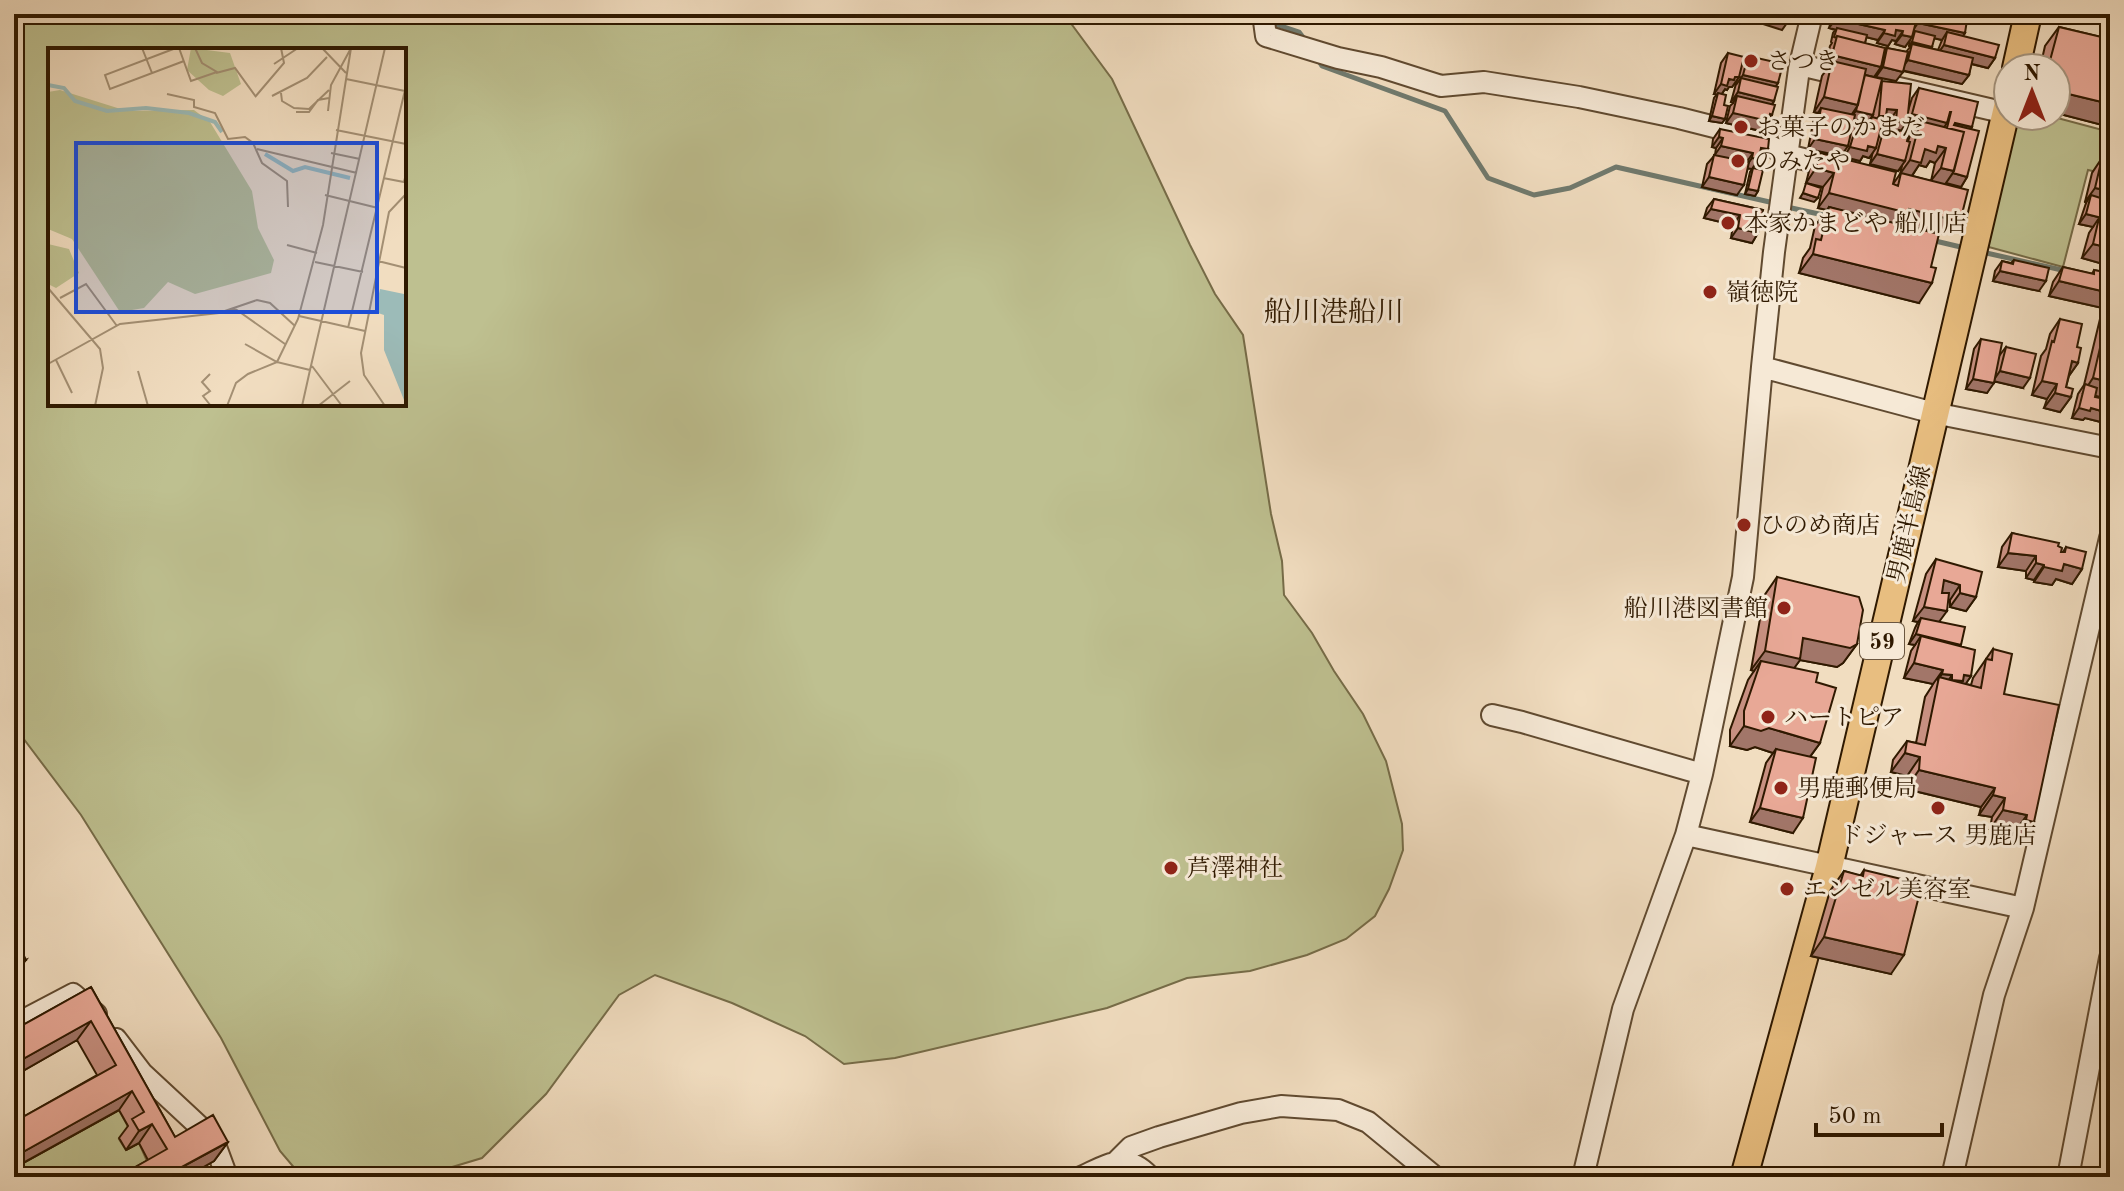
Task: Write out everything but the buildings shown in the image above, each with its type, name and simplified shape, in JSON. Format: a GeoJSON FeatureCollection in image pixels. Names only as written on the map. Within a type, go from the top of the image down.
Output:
{"type":"FeatureCollection","features":[{"type":"Feature","properties":{"kind":"main road"},"geometry":{"type":"LineString","coordinates":[[2020,52],[2028,14]]}},
{"type":"Feature","properties":{"kind":"main road","name":"男鹿半島線"},"geometry":{"type":"LineString","coordinates":[[1744,1177],[1829,867],[1909,530],[1977,204],[2000,132]]}},
{"type":"Feature","properties":{"kind":"street"},"geometry":{"type":"LineString","coordinates":[[1263,14],[1266,36],[1441,86],[1484,82],[1579,97],[1754,137],[1787,155],[1863,174]]}},
{"type":"Feature","properties":{"kind":"street"},"geometry":{"type":"LineString","coordinates":[[1583,1177],[1623,1009],[1686,835],[1702,774],[1743,577],[1762,367],[1787,155],[1800,65],[1812,14]]}},
{"type":"Feature","properties":{"kind":"street"},"geometry":{"type":"LineString","coordinates":[[1800,65],[1992,105]]}},
{"type":"Feature","properties":{"kind":"street"},"geometry":{"type":"LineString","coordinates":[[1762,367],[1934,413],[2110,448]]}},
{"type":"Feature","properties":{"kind":"street"},"geometry":{"type":"LineString","coordinates":[[1952,1177],[1994,995],[2023,908],[2110,538]]}},
{"type":"Feature","properties":{"kind":"street"},"geometry":{"type":"LineString","coordinates":[[1492,715],[1702,774]]}},
{"type":"Feature","properties":{"kind":"street"},"geometry":{"type":"LineString","coordinates":[[1686,835],[2023,908]]}},
{"type":"Feature","properties":{"kind":"street"},"geometry":{"type":"LineString","coordinates":[[2068,1177],[2110,958]]}},
{"type":"Feature","properties":{"kind":"street"},"geometry":{"type":"LineString","coordinates":[[14,1025],[73,994],[92,1010],[142,1073],[213,1139],[227,1177]]}},
{"type":"Feature","properties":{"kind":"street"},"geometry":{"type":"LineString","coordinates":[[1081,1177],[1116,1162],[1131,1147],[1159,1137],[1241,1113],[1281,1106],[1338,1110],[1368,1122],[1435,1177]]}},
{"type":"Feature","properties":{"kind":"street"},"geometry":{"type":"LineString","coordinates":[[1116,1162],[1132,1164],[1150,1177]]}},
{"type":"Feature","properties":{"kind":"green space"},"geometry":{"type":"Polygon","coordinates":[[[14,14],[1064,14],[1112,79],[1215,294],[1243,335],[1271,514],[1282,561],[1284,595],[1363,714],[1386,761],[1402,824],[1403,850],[1375,916],[1346,939],[1307,955],[1250,971],[1187,978],[1107,1008],[895,1058],[844,1064],[805,1036],[732,1003],[655,975],[619,995],[546,1094],[482,1158],[419,1177],[302,1177],[280,1151],[221,1038],[81,815],[14,726],[14,14]]]}},
{"type":"Feature","properties":{"kind":"green space"},"geometry":{"type":"Polygon","coordinates":[[[2072,122],[2110,132],[2110,175],[2088,170],[2063,267],[1985,246],[2010,132],[2072,132],[2072,122]]]}},
{"type":"Feature","properties":{"kind":"green space"},"geometry":{"type":"Polygon","coordinates":[[[119,1110],[131,1132],[119,1139],[126,1150],[139,1143],[151,1170],[138,1177],[14,1177],[14,1168],[119,1110]]]}},
{"type":"Feature","properties":{"kind":"waterway"},"geometry":{"type":"LineString","coordinates":[[1245,14],[1260,19]]}},
{"type":"Feature","properties":{"kind":"waterway"},"geometry":{"type":"LineString","coordinates":[[1269,22],[1299,32],[1305,40]]}},
{"type":"Feature","properties":{"kind":"waterway"},"geometry":{"type":"LineString","coordinates":[[1317,58],[1322,66],[1445,111],[1488,178],[1534,195],[1570,188],[1616,167],[1774,203]]}},
{"type":"Feature","properties":{"kind":"waterway"},"geometry":{"type":"LineString","coordinates":[[1787,207],[1828,216]]}},
{"type":"Feature","properties":{"kind":"waterway"},"geometry":{"type":"LineString","coordinates":[[1931,240],[1965,248]]}},
{"type":"Feature","properties":{"kind":"waterway"},"geometry":{"type":"LineString","coordinates":[[1982,252],[2066,271]]}},
{"type":"Feature","properties":{"kind":"place","name":"さつき"},"geometry":{"type":"Point","coordinates":[1751,61]}},
{"type":"Feature","properties":{"kind":"place","name":"お菓子のかまだ"},"geometry":{"type":"Point","coordinates":[1741,127]}},
{"type":"Feature","properties":{"kind":"place","name":"のみたや"},"geometry":{"type":"Point","coordinates":[1738,161]}},
{"type":"Feature","properties":{"kind":"place","name":"本家かまどや 船川店"},"geometry":{"type":"Point","coordinates":[1728,223]}},
{"type":"Feature","properties":{"kind":"place","name":"嶺徳院"},"geometry":{"type":"Point","coordinates":[1710,292]}},
{"type":"Feature","properties":{"kind":"place","name":"ひのめ商店"},"geometry":{"type":"Point","coordinates":[1744,525]}},
{"type":"Feature","properties":{"kind":"place","name":"船川港図書館"},"geometry":{"type":"Point","coordinates":[1784,608]}},
{"type":"Feature","properties":{"kind":"place","name":"ハートピア"},"geometry":{"type":"Point","coordinates":[1768,717]}},
{"type":"Feature","properties":{"kind":"place","name":"男鹿郵便局"},"geometry":{"type":"Point","coordinates":[1781,788]}},
{"type":"Feature","properties":{"kind":"place","name":"ドジャース 男鹿店"},"geometry":{"type":"Point","coordinates":[1938,808]}},
{"type":"Feature","properties":{"kind":"place","name":"芦澤神社"},"geometry":{"type":"Point","coordinates":[1171,868]}},
{"type":"Feature","properties":{"kind":"place","name":"エンゼル美容室"},"geometry":{"type":"Point","coordinates":[1787,889]}},
{"type":"Feature","properties":{"kind":"district","name":"船川港船川"},"geometry":{"type":"Point","coordinates":[1334,311]}}]}
